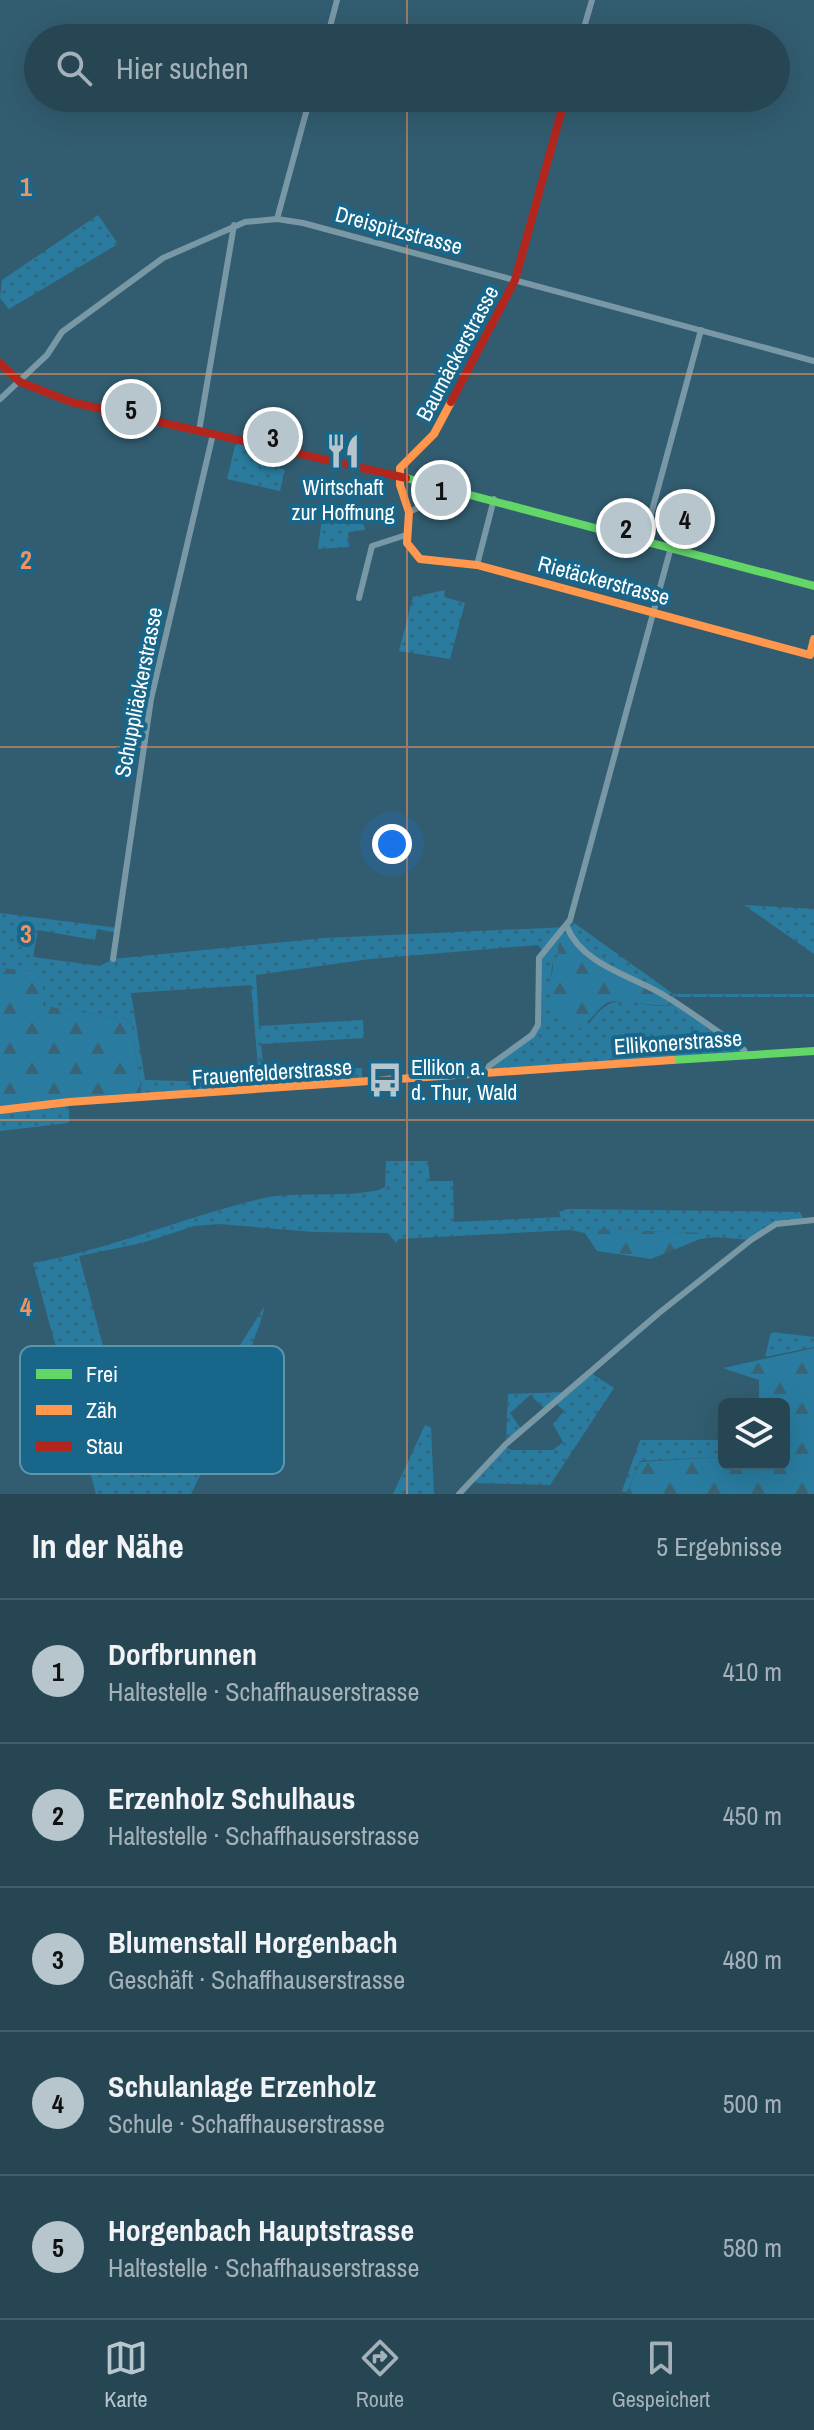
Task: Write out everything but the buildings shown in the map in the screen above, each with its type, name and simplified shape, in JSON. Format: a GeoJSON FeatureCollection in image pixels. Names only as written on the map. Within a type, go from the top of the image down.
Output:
{"type":"FeatureCollection","features":[{"type":"Feature","properties":{"kind":"street"},"geometry":{"type":"LineString","coordinates":[[331,24],[337,0]]}},
{"type":"Feature","properties":{"kind":"street"},"geometry":{"type":"LineString","coordinates":[[585,24],[592,0]]}},
{"type":"Feature","properties":{"kind":"street"},"geometry":{"type":"LineString","coordinates":[[277,219],[306,112]]}},
{"type":"Feature","properties":{"kind":"street","name":"Baumäckerstrasse"},"geometry":{"type":"LineString","coordinates":[[400,476],[402,464],[434,434],[515,280],[561,112]]}},
{"type":"Feature","properties":{"kind":"street","name":"Dreispitzstrasse"},"geometry":{"type":"LineString","coordinates":[[0,399],[47,355],[62,332],[108,295],[163,258],[234,225],[277,219],[814,361]]}},
{"type":"Feature","properties":{"kind":"street"},"geometry":{"type":"LineString","coordinates":[[199,431],[234,225]]}},
{"type":"Feature","properties":{"kind":"street"},"geometry":{"type":"LineString","coordinates":[[644,540],[701,330]]}},
{"type":"Feature","properties":{"kind":"street"},"geometry":{"type":"LineString","coordinates":[[0,363],[20,382],[62,399],[459,490],[814,586]]}},
{"type":"Feature","properties":{"kind":"street","name":"Schuppliäckerstrasse"},"geometry":{"type":"LineString","coordinates":[[113,959],[151,699],[213,434]]}},
{"type":"Feature","properties":{"kind":"street"},"geometry":{"type":"LineString","coordinates":[[359,598],[372,546],[406,535],[409,512],[400,476]]}},
{"type":"Feature","properties":{"kind":"street"},"geometry":{"type":"LineString","coordinates":[[409,512],[459,490]]}},
{"type":"Feature","properties":{"kind":"street"},"geometry":{"type":"LineString","coordinates":[[477,565],[494,499]]}},
{"type":"Feature","properties":{"kind":"street","name":"Rietäckerstrasse"},"geometry":{"type":"LineString","coordinates":[[406,535],[412,552],[420,559],[477,565],[810,655],[814,639]]}},
{"type":"Feature","properties":{"kind":"street"},"geometry":{"type":"LineString","coordinates":[[487,1072],[489,1066],[532,1035],[538,1025],[539,958],[548,943],[567,927],[671,547]]}},
{"type":"Feature","properties":{"kind":"street"},"geometry":{"type":"LineString","coordinates":[[567,927],[582,948],[605,965],[666,996],[744,1050],[746,1055]]}},
{"type":"Feature","properties":{"kind":"street","name":"Ellikonerstrasse"},"geometry":{"type":"LineString","coordinates":[[545,1069],[814,1051]]}},
{"type":"Feature","properties":{"kind":"street","name":"Frauenfelderstrasse"},"geometry":{"type":"LineString","coordinates":[[0,1110],[545,1069]]}},
{"type":"Feature","properties":{"kind":"street"},"geometry":{"type":"LineString","coordinates":[[459,1494],[506,1444],[659,1313],[751,1240],[776,1224],[814,1220]]}},
{"type":"Feature","properties":{"kind":"green space"},"geometry":{"type":"Polygon","coordinates":[[[98,215],[118,244],[9,309],[0,298],[2,280],[98,215]]]}},
{"type":"Feature","properties":{"kind":"green space"},"geometry":{"type":"Polygon","coordinates":[[[236,442],[276,451],[273,466],[285,470],[280,491],[227,479],[236,442]]]}},
{"type":"Feature","properties":{"kind":"green space"},"geometry":{"type":"Polygon","coordinates":[[[324,502],[362,512],[365,530],[348,532],[349,547],[318,549],[324,502]]]}},
{"type":"Feature","properties":{"kind":"green space"},"geometry":{"type":"Polygon","coordinates":[[[445,590],[444,597],[465,603],[450,659],[399,651],[413,597],[445,590]]]}},
{"type":"Feature","properties":{"kind":"green space"},"geometry":{"type":"Polygon","coordinates":[[[744,905],[814,909],[814,954],[744,905]]]}},
{"type":"Feature","properties":{"kind":"green space"},"geometry":{"type":"Polygon","coordinates":[[[0,913],[118,928],[118,933],[97,929],[95,940],[38,930],[33,957],[100,966],[113,959],[325,938],[567,927],[570,920],[672,993],[666,996],[558,956],[553,960],[549,991],[589,1024],[609,1004],[619,1001],[663,1006],[676,1003],[746,1055],[487,1069],[538,1025],[542,950],[538,945],[370,959],[256,975],[259,1026],[363,1020],[364,1038],[261,1044],[264,1073],[362,1068],[362,1084],[142,1098],[131,1020],[43,1006],[42,972],[0,968],[0,913]],[[251,985],[131,993],[145,1080],[210,1082],[259,1078],[251,985]]]}},
{"type":"Feature","properties":{"kind":"green space"},"geometry":{"type":"Polygon","coordinates":[[[571,936],[605,965],[676,1003],[661,1005],[614,1001],[600,1008],[581,1027],[575,1030],[568,1028],[560,1020],[549,991],[553,960],[558,956],[558,942],[571,936]]]}},
{"type":"Feature","properties":{"kind":"green space"},"geometry":{"type":"Polygon","coordinates":[[[0,968],[43,972],[43,1006],[131,1020],[142,1098],[0,1110],[0,968]]]}},
{"type":"Feature","properties":{"kind":"green space"},"geometry":{"type":"Polygon","coordinates":[[[673,994],[814,994],[814,997],[672,997],[673,994]]]}},
{"type":"Feature","properties":{"kind":"green space"},"geometry":{"type":"Polygon","coordinates":[[[69,1102],[69,1123],[0,1131],[0,1110],[69,1102]]]}},
{"type":"Feature","properties":{"kind":"green space"},"geometry":{"type":"Polygon","coordinates":[[[386,1161],[428,1161],[430,1181],[453,1181],[454,1222],[561,1217],[559,1212],[568,1209],[800,1212],[804,1220],[776,1224],[751,1240],[700,1239],[699,1233],[588,1229],[585,1233],[570,1230],[398,1239],[396,1243],[388,1233],[314,1232],[219,1224],[194,1226],[142,1243],[79,1256],[103,1346],[56,1346],[33,1263],[264,1198],[362,1193],[385,1187],[386,1161]]]}},
{"type":"Feature","properties":{"kind":"green space"},"geometry":{"type":"Polygon","coordinates":[[[587,1229],[700,1233],[700,1239],[651,1259],[597,1251],[585,1233],[587,1229]]]}},
{"type":"Feature","properties":{"kind":"green space"},"geometry":{"type":"Polygon","coordinates":[[[264,1307],[261,1320],[252,1346],[240,1346],[264,1307]]]}},
{"type":"Feature","properties":{"kind":"green space"},"geometry":{"type":"Polygon","coordinates":[[[771,1332],[814,1337],[814,1347],[765,1357],[771,1332]]]}},
{"type":"Feature","properties":{"kind":"green space"},"geometry":{"type":"Polygon","coordinates":[[[814,1348],[814,1494],[627,1494],[640,1462],[718,1457],[718,1470],[790,1470],[790,1398],[759,1398],[759,1380],[723,1368],[814,1348]]]}},
{"type":"Feature","properties":{"kind":"green space"},"geometry":{"type":"Polygon","coordinates":[[[591,1373],[614,1388],[550,1485],[476,1483],[475,1478],[506,1447],[511,1450],[553,1450],[563,1442],[553,1424],[564,1411],[553,1401],[544,1408],[530,1395],[510,1413],[521,1429],[506,1440],[508,1394],[568,1392],[591,1373]]]}},
{"type":"Feature","properties":{"kind":"green space"},"geometry":{"type":"Polygon","coordinates":[[[425,1425],[431,1428],[434,1494],[393,1494],[425,1425]]]}},
{"type":"Feature","properties":{"kind":"green space"},"geometry":{"type":"Polygon","coordinates":[[[640,1440],[718,1440],[718,1457],[640,1461],[627,1493],[622,1491],[640,1440]]]}},
{"type":"Feature","properties":{"kind":"green space"},"geometry":{"type":"Polygon","coordinates":[[[91,1474],[140,1474],[142,1477],[147,1474],[201,1474],[191,1494],[96,1494],[91,1474]]]}},
{"type":"Feature","properties":{"kind":"traffic: fast"},"geometry":{"type":"LineString","coordinates":[[406,478],[814,586]]}},
{"type":"Feature","properties":{"kind":"traffic: fast"},"geometry":{"type":"LineString","coordinates":[[672,1060],[814,1051]]}},
{"type":"Feature","properties":{"kind":"traffic: slow"},"geometry":{"type":"LineString","coordinates":[[451,402],[434,434],[400,468],[400,485],[409,512],[407,543],[420,559],[477,565],[810,655],[814,639]]}},
{"type":"Feature","properties":{"kind":"traffic: slow"},"geometry":{"type":"LineString","coordinates":[[0,1110],[69,1102],[672,1060]]}},
{"type":"Feature","properties":{"kind":"traffic: jam"},"geometry":{"type":"LineString","coordinates":[[451,402],[515,280],[561,112]]}},
{"type":"Feature","properties":{"kind":"traffic: jam"},"geometry":{"type":"LineString","coordinates":[[0,363],[20,382],[71,402],[406,478]]}},
{"type":"Feature","properties":{"kind":"place","name":"Horgenbach Hauptstrasse"},"geometry":{"type":"Point","coordinates":[131,409]}},
{"type":"Feature","properties":{"kind":"place","name":"Blumenstall Horgenbach"},"geometry":{"type":"Point","coordinates":[273,437]}},
{"type":"Feature","properties":{"kind":"place","name":"Wirtschaft zur Hoffnung"},"geometry":{"type":"Point","coordinates":[343,451]}},
{"type":"Feature","properties":{"kind":"place","name":"Dorfbrunnen"},"geometry":{"type":"Point","coordinates":[441,490]}},
{"type":"Feature","properties":{"kind":"place","name":"Schulanlage Erzenholz"},"geometry":{"type":"Point","coordinates":[685,519]}},
{"type":"Feature","properties":{"kind":"place","name":"Erzenholz Schulhaus"},"geometry":{"type":"Point","coordinates":[626,528]}},
{"type":"Feature","properties":{"kind":"place","name":"Ellikon a. d. Thur, Wald"},"geometry":{"type":"Point","coordinates":[385,1080]}}]}
